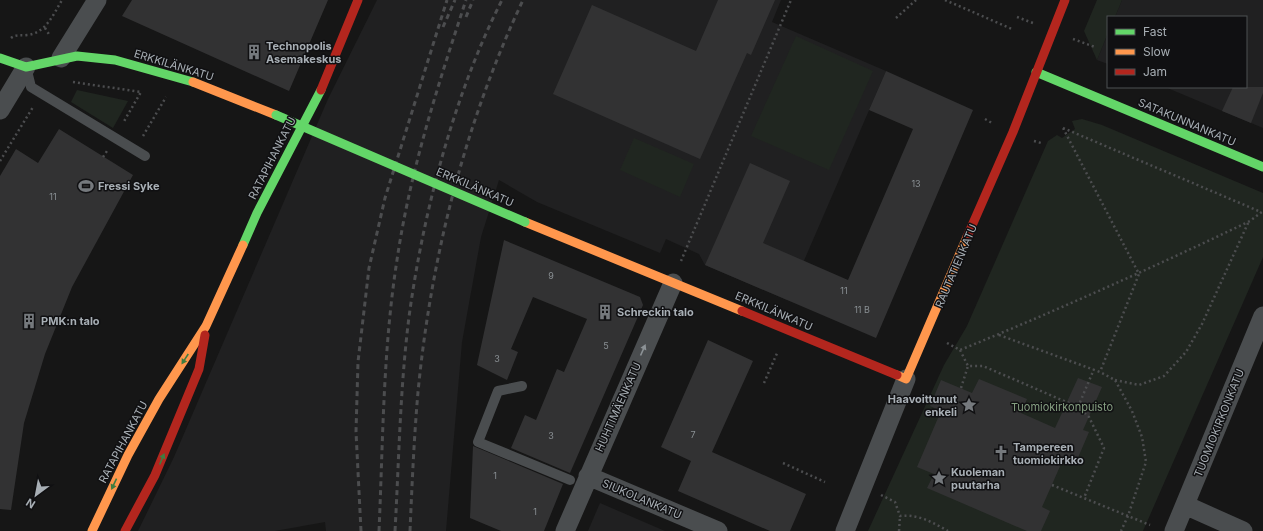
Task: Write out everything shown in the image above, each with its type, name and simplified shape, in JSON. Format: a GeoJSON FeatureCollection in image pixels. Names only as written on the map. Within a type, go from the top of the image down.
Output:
{"type":"FeatureCollection","features":[{"type":"Feature","properties":{"kind":"street"},"geometry":{"type":"LineString","coordinates":[[61,58],[97,0]]}},
{"type":"Feature","properties":{"kind":"street","name":"RATAPIHANKATU"},"geometry":{"type":"LineString","coordinates":[[92,531],[128,455],[159,399],[206,326],[257,213],[324,83],[358,0]]}},
{"type":"Feature","properties":{"kind":"street","name":"RAUTATIENKATU"},"geometry":{"type":"LineString","coordinates":[[844,531],[906,379],[1013,132],[1065,0]]}},
{"type":"Feature","properties":{"kind":"street","name":"ERKKILÄNKATU"},"geometry":{"type":"LineString","coordinates":[[26,67],[61,58],[77,56],[116,60],[188,80],[276,115],[525,222],[906,379]]}},
{"type":"Feature","properties":{"kind":"street"},"geometry":{"type":"LineString","coordinates":[[0,58],[26,67],[0,110]]}},
{"type":"Feature","properties":{"kind":"street","name":"SATAKUNNANKATU"},"geometry":{"type":"LineString","coordinates":[[1036,72],[1263,166]]}},
{"type":"Feature","properties":{"kind":"street","name":"HUHTIMÄENKATU"},"geometry":{"type":"LineString","coordinates":[[565,531],[673,283]]}},
{"type":"Feature","properties":{"kind":"street","name":"TUOMIOKIRKONKATU"},"geometry":{"type":"LineString","coordinates":[[1174,531],[1263,316]]}},
{"type":"Feature","properties":{"kind":"street","name":"RATAPIHANKATU"},"geometry":{"type":"LineString","coordinates":[[125,531],[155,475],[199,369],[206,326]]}},
{"type":"Feature","properties":{"kind":"street","name":"SIUKOLANKATU"},"geometry":{"type":"LineString","coordinates":[[588,476],[718,531]]}},
{"type":"Feature","properties":{"kind":"street"},"geometry":{"type":"LineString","coordinates":[[1185,505],[1243,531]]}},
{"type":"Feature","properties":{"kind":"lane"},"geometry":{"type":"LineString","coordinates":[[26,67],[31,87],[145,156]]}},
{"type":"Feature","properties":{"kind":"lane"},"geometry":{"type":"LineString","coordinates":[[522,386],[498,391],[478,442],[570,480]]}},
{"type":"Feature","properties":{"kind":"path"},"geometry":{"type":"LineString","coordinates":[[6,41],[14,35],[28,35],[45,28],[62,0]]}},
{"type":"Feature","properties":{"kind":"path"},"geometry":{"type":"LineString","coordinates":[[680,263],[791,0]]}},
{"type":"Feature","properties":{"kind":"path"},"geometry":{"type":"LineString","coordinates":[[896,18],[916,0]]}},
{"type":"Feature","properties":{"kind":"path"},"geometry":{"type":"LineString","coordinates":[[945,0],[1012,29]]}},
{"type":"Feature","properties":{"kind":"path"},"geometry":{"type":"LineString","coordinates":[[134,150],[167,96]]}},
{"type":"Feature","properties":{"kind":"path"},"geometry":{"type":"LineString","coordinates":[[960,350],[999,335],[1139,274],[1250,221],[1262,211],[1063,128],[1139,274],[1100,372]]}},
{"type":"Feature","properties":{"kind":"path"},"geometry":{"type":"LineString","coordinates":[[999,335],[1094,369],[1115,380],[1139,386],[1164,376],[1186,352],[1202,324],[1250,221]]}},
{"type":"Feature","properties":{"kind":"path"},"geometry":{"type":"LineString","coordinates":[[947,343],[960,350],[968,366],[961,388]]}},
{"type":"Feature","properties":{"kind":"path"},"geometry":{"type":"LineString","coordinates":[[764,383],[778,350]]}},
{"type":"Feature","properties":{"kind":"path"},"geometry":{"type":"LineString","coordinates":[[968,366],[983,366],[1078,407],[1089,417],[1104,448],[1084,498]]}},
{"type":"Feature","properties":{"kind":"path"},"geometry":{"type":"LineString","coordinates":[[1078,407],[1094,369]]}},
{"type":"Feature","properties":{"kind":"path"},"geometry":{"type":"LineString","coordinates":[[1115,380],[1132,411],[1142,437],[1146,462],[1128,516],[1121,531]]}},
{"type":"Feature","properties":{"kind":"path"},"geometry":{"type":"LineString","coordinates":[[783,463],[825,482]]}},
{"type":"Feature","properties":{"kind":"path"},"geometry":{"type":"LineString","coordinates":[[1052,485],[1150,525]]}},
{"type":"Feature","properties":{"kind":"path"},"geometry":{"type":"LineString","coordinates":[[880,494],[895,502],[900,516],[899,531]]}},
{"type":"Feature","properties":{"kind":"path"},"geometry":{"type":"LineString","coordinates":[[900,516],[911,515],[932,522],[948,531]]}},
{"type":"Feature","properties":{"kind":"shaded area"},"geometry":{"type":"Polygon","coordinates":[[[377,0],[781,0],[772,22],[886,71],[787,300],[705,265],[699,254],[666,239],[660,253],[537,202],[499,180],[481,237],[462,342],[446,531],[326,531],[325,522],[275,531],[138,531],[174,457],[328,99],[377,0]]]}},
{"type":"Feature","properties":{"kind":"shaded area"},"geometry":{"type":"Polygon","coordinates":[[[1122,0],[1263,0],[1263,128],[1167,88],[1247,88],[1247,16],[1115,16],[1122,0]]]}},
{"type":"Feature","properties":{"kind":"shaded area"},"geometry":{"type":"Polygon","coordinates":[[[1107,35],[1107,64],[1097,60],[1107,35]]]}},
{"type":"Feature","properties":{"kind":"shaded area"},"geometry":{"type":"Polygon","coordinates":[[[600,503],[665,531],[588,531],[600,503]]]}},
{"type":"Feature","properties":{"kind":"green space"},"geometry":{"type":"Polygon","coordinates":[[[1097,0],[1122,0],[1115,16],[1107,16],[1107,35],[1097,60],[1084,31],[1097,0]]]}},
{"type":"Feature","properties":{"kind":"green space"},"geometry":{"type":"Polygon","coordinates":[[[796,36],[873,71],[829,170],[751,136],[796,36]]]}},
{"type":"Feature","properties":{"kind":"green space"},"geometry":{"type":"Polygon","coordinates":[[[77,90],[128,101],[113,128],[71,102],[77,90]]]}},
{"type":"Feature","properties":{"kind":"green space","name":"Tuomiokirkonpuisto"},"geometry":{"type":"Polygon","coordinates":[[[1082,119],[1102,125],[1263,193],[1263,257],[1143,531],[868,531],[944,365],[967,326],[1048,141],[1057,135],[1062,138],[1075,129],[1072,121],[1082,119]]]}},
{"type":"Feature","properties":{"kind":"green space"},"geometry":{"type":"Polygon","coordinates":[[[634,138],[694,164],[680,197],[620,170],[634,138]]]}},
{"type":"Feature","properties":{"kind":"building","name":"Technopolis Asemakeskus"},"geometry":{"type":"Polygon","coordinates":[[[132,0],[328,0],[289,91],[122,16],[132,0]]]}},
{"type":"Feature","properties":{"kind":"building"},"geometry":{"type":"Polygon","coordinates":[[[718,0],[775,0],[751,55],[747,53],[700,159],[553,94],[592,5],[696,51],[718,0]]]}},
{"type":"Feature","properties":{"kind":"building"},"geometry":{"type":"Polygon","coordinates":[[[886,71],[973,110],[876,338],[705,265],[750,163],[790,181],[763,243],[848,280],[913,129],[869,110],[886,71]]]}},
{"type":"Feature","properties":{"kind":"building"},"geometry":{"type":"Polygon","coordinates":[[[1263,87],[1263,93],[1251,123],[1222,111],[1233,88],[1263,87]]]}},
{"type":"Feature","properties":{"kind":"building","name":"PMK:n talo"},"geometry":{"type":"Polygon","coordinates":[[[59,129],[133,175],[72,287],[45,354],[24,423],[11,510],[0,509],[0,176],[16,149],[38,163],[59,129]]]}},
{"type":"Feature","properties":{"kind":"building","name":"Schreckin talo"},"geometry":{"type":"Polygon","coordinates":[[[504,240],[640,297],[643,305],[570,473],[511,448],[525,415],[536,420],[557,369],[564,372],[587,319],[533,297],[511,349],[518,352],[507,380],[477,365],[504,240]]]}},
{"type":"Feature","properties":{"kind":"building"},"geometry":{"type":"Polygon","coordinates":[[[708,340],[753,361],[712,452],[806,494],[790,531],[770,531],[678,491],[691,461],[661,447],[708,340]]]}},
{"type":"Feature","properties":{"kind":"building","name":"Tampereen tuomiokirkko"},"geometry":{"type":"Polygon","coordinates":[[[1078,378],[1102,387],[1083,430],[1089,432],[1077,460],[1065,455],[1042,507],[1050,511],[1041,531],[1027,531],[927,488],[934,474],[917,467],[941,411],[930,406],[941,380],[972,393],[979,379],[1027,399],[1021,413],[1055,428],[1078,378]]]}},
{"type":"Feature","properties":{"kind":"building"},"geometry":{"type":"Polygon","coordinates":[[[473,446],[563,484],[544,531],[501,531],[470,518],[473,446]]]}},
{"type":"Feature","properties":{"kind":"railway"},"geometry":{"type":"LineString","coordinates":[[361,531],[356,432],[358,362],[369,268],[385,198],[447,0]]}},
{"type":"Feature","properties":{"kind":"railway"},"geometry":{"type":"LineString","coordinates":[[443,27],[455,0]]}},
{"type":"Feature","properties":{"kind":"railway"},"geometry":{"type":"LineString","coordinates":[[379,531],[386,361],[392,294],[397,260],[409,194],[417,161],[435,96],[466,0]]}},
{"type":"Feature","properties":{"kind":"railway"},"geometry":{"type":"LineString","coordinates":[[466,17],[473,0]]}},
{"type":"Feature","properties":{"kind":"railway"},"geometry":{"type":"LineString","coordinates":[[395,531],[406,344],[415,277],[423,237],[432,196],[455,114],[485,36],[502,0]]}},
{"type":"Feature","properties":{"kind":"railway"},"geometry":{"type":"LineString","coordinates":[[410,531],[418,392],[424,341],[442,241],[468,142],[484,94],[502,47],[523,0]]}},
{"type":"Feature","properties":{"kind":"traffic: fast"},"geometry":{"type":"LineString","coordinates":[[0,58],[26,67],[77,56],[115,60],[193,82]]}},
{"type":"Feature","properties":{"kind":"traffic: fast"},"geometry":{"type":"LineString","coordinates":[[1036,72],[1263,167]]}},
{"type":"Feature","properties":{"kind":"traffic: fast"},"geometry":{"type":"LineString","coordinates":[[243,245],[257,213],[321,90]]}},
{"type":"Feature","properties":{"kind":"traffic: fast"},"geometry":{"type":"LineString","coordinates":[[276,115],[525,222]]}},
{"type":"Feature","properties":{"kind":"traffic: slow"},"geometry":{"type":"LineString","coordinates":[[193,82],[276,115]]}},
{"type":"Feature","properties":{"kind":"traffic: slow"},"geometry":{"type":"LineString","coordinates":[[525,222],[742,311]]}},
{"type":"Feature","properties":{"kind":"traffic: slow"},"geometry":{"type":"LineString","coordinates":[[897,375],[906,379],[967,237]]}},
{"type":"Feature","properties":{"kind":"traffic: slow"},"geometry":{"type":"LineString","coordinates":[[92,531],[128,455],[159,399],[206,326],[243,245]]}},
{"type":"Feature","properties":{"kind":"traffic: jam"},"geometry":{"type":"LineString","coordinates":[[321,90],[358,0]]}},
{"type":"Feature","properties":{"kind":"traffic: jam"},"geometry":{"type":"LineString","coordinates":[[967,237],[1013,132],[1065,0]]}},
{"type":"Feature","properties":{"kind":"traffic: jam"},"geometry":{"type":"LineString","coordinates":[[742,311],[897,375]]}},
{"type":"Feature","properties":{"kind":"traffic: jam"},"geometry":{"type":"LineString","coordinates":[[125,531],[155,475],[199,369],[205,335]]}},
{"type":"Feature","properties":{"kind":"place","name":"Technopolis Asemakeskus"},"geometry":{"type":"Point","coordinates":[254,52]}},
{"type":"Feature","properties":{"kind":"place","name":"Fressi Syke"},"geometry":{"type":"Point","coordinates":[86,186]}},
{"type":"Feature","properties":{"kind":"place","name":"Schreckin talo"},"geometry":{"type":"Point","coordinates":[605,312]}},
{"type":"Feature","properties":{"kind":"place","name":"PMK:n talo"},"geometry":{"type":"Point","coordinates":[29,321]}},
{"type":"Feature","properties":{"kind":"place","name":"Haavoittunut enkeli"},"geometry":{"type":"Point","coordinates":[969,405]}},
{"type":"Feature","properties":{"kind":"place","name":"Tampereen tuomiokirkko"},"geometry":{"type":"Point","coordinates":[1001,453]}},
{"type":"Feature","properties":{"kind":"place","name":"Kuoleman puutarha"},"geometry":{"type":"Point","coordinates":[939,478]}}]}
